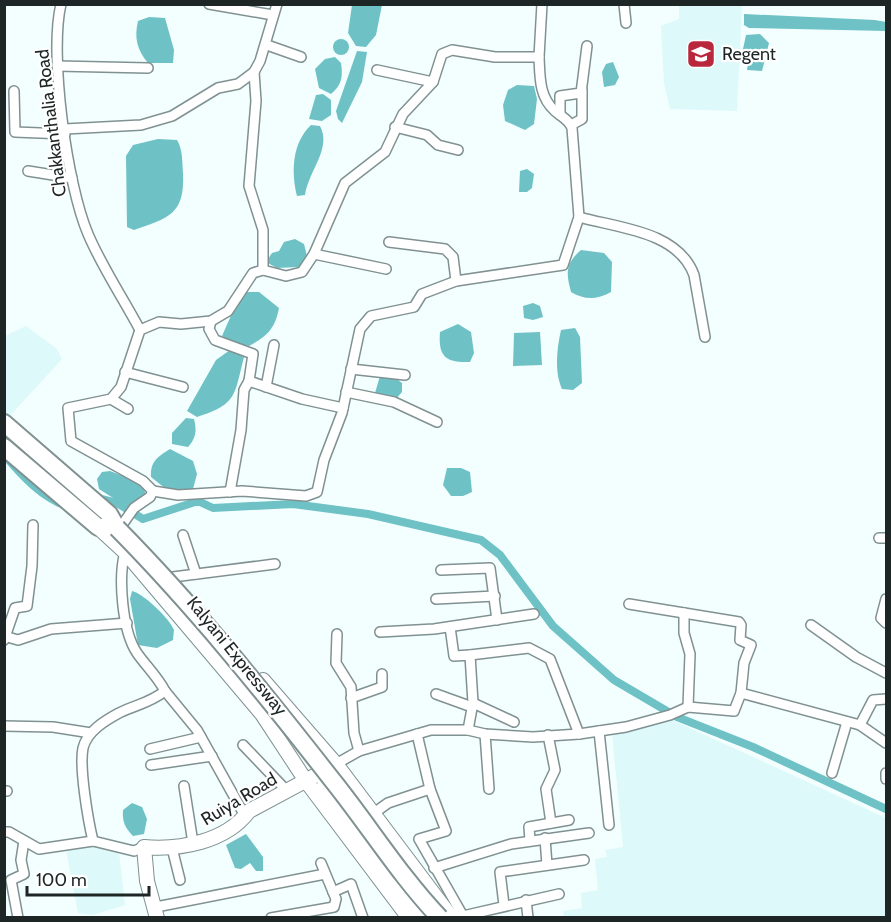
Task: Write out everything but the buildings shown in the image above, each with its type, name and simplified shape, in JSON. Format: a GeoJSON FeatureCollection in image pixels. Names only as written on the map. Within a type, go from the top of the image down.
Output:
{"type":"FeatureCollection","features":[{"type":"Feature","properties":{"kind":"highway","name":"Kalyani Expressway"},"geometry":{"type":"LineString","coordinates":[[4,423],[91,499],[121,520],[333,780],[422,899],[440,918]]}},
{"type":"Feature","properties":{"kind":"highway","name":"Kalyani Expressway"},"geometry":{"type":"LineString","coordinates":[[4,447],[98,528]]}},
{"type":"Feature","properties":{"kind":"highway","name":"Kalyani Expressway"},"geometry":{"type":"LineString","coordinates":[[121,520],[427,918]]}},
{"type":"Feature","properties":{"kind":"highway"},"geometry":{"type":"LineString","coordinates":[[98,528],[121,520]]}},
{"type":"Feature","properties":{"kind":"street","name":"Chakkanthalia Road"},"geometry":{"type":"LineString","coordinates":[[62,4],[58,19],[57,66],[74,195],[88,234],[140,330]]}},
{"type":"Feature","properties":{"kind":"street"},"geometry":{"type":"LineString","coordinates":[[209,4],[273,15]]}},
{"type":"Feature","properties":{"kind":"street"},"geometry":{"type":"LineString","coordinates":[[14,92],[15,132],[118,128],[161,119],[188,107],[218,88],[238,84],[254,72],[267,45],[277,4]]}},
{"type":"Feature","properties":{"kind":"street"},"geometry":{"type":"LineString","coordinates":[[539,57],[495,57],[446,51],[440,58],[433,82],[403,114],[385,152],[345,183],[314,254],[303,272],[286,276],[263,270],[253,273],[228,311],[211,321],[159,322],[140,330],[121,387],[111,399],[68,408],[71,441],[143,480],[153,491],[178,495],[230,492],[306,496],[317,492],[324,460],[343,408],[360,329],[371,316],[414,307],[422,294],[456,281],[563,265],[579,217],[571,125],[546,101],[543,93],[539,57],[542,4]]}},
{"type":"Feature","properties":{"kind":"street"},"geometry":{"type":"LineString","coordinates":[[624,4],[626,23]]}},
{"type":"Feature","properties":{"kind":"street"},"geometry":{"type":"LineString","coordinates":[[267,45],[301,57]]}},
{"type":"Feature","properties":{"kind":"street"},"geometry":{"type":"LineString","coordinates":[[571,125],[582,119],[582,89],[587,46]]}},
{"type":"Feature","properties":{"kind":"street"},"geometry":{"type":"LineString","coordinates":[[57,66],[148,68]]}},
{"type":"Feature","properties":{"kind":"street"},"geometry":{"type":"LineString","coordinates":[[377,70],[433,82]]}},
{"type":"Feature","properties":{"kind":"street"},"geometry":{"type":"LineString","coordinates":[[254,72],[256,100],[249,186],[263,230],[263,270]]}},
{"type":"Feature","properties":{"kind":"street"},"geometry":{"type":"LineString","coordinates":[[560,115],[560,96],[578,94],[582,89]]}},
{"type":"Feature","properties":{"kind":"street"},"geometry":{"type":"LineString","coordinates":[[395,127],[427,135],[438,145],[458,150]]}},
{"type":"Feature","properties":{"kind":"street"},"geometry":{"type":"LineString","coordinates":[[28,171],[72,178]]}},
{"type":"Feature","properties":{"kind":"street"},"geometry":{"type":"LineString","coordinates":[[579,217],[660,240],[681,252],[694,274],[705,337]]}},
{"type":"Feature","properties":{"kind":"street"},"geometry":{"type":"LineString","coordinates":[[389,242],[445,249],[453,257],[456,281]]}},
{"type":"Feature","properties":{"kind":"street"},"geometry":{"type":"LineString","coordinates":[[314,254],[386,269]]}},
{"type":"Feature","properties":{"kind":"street"},"geometry":{"type":"LineString","coordinates":[[211,321],[209,329],[215,340],[253,354],[249,381],[244,390],[241,430],[230,492]]}},
{"type":"Feature","properties":{"kind":"street"},"geometry":{"type":"LineString","coordinates":[[266,387],[274,345]]}},
{"type":"Feature","properties":{"kind":"street"},"geometry":{"type":"LineString","coordinates":[[351,369],[405,375]]}},
{"type":"Feature","properties":{"kind":"street"},"geometry":{"type":"LineString","coordinates":[[125,372],[183,387]]}},
{"type":"Feature","properties":{"kind":"street"},"geometry":{"type":"LineString","coordinates":[[249,381],[302,399],[343,408]]}},
{"type":"Feature","properties":{"kind":"street"},"geometry":{"type":"LineString","coordinates":[[346,392],[394,402],[437,422]]}},
{"type":"Feature","properties":{"kind":"street"},"geometry":{"type":"LineString","coordinates":[[111,399],[128,409]]}},
{"type":"Feature","properties":{"kind":"street"},"geometry":{"type":"LineString","coordinates":[[121,520],[150,497],[153,491]]}},
{"type":"Feature","properties":{"kind":"street","name":"Kalyani Expressway"},"geometry":{"type":"LineString","coordinates":[[121,520],[336,764],[457,917]]}},
{"type":"Feature","properties":{"kind":"street"},"geometry":{"type":"LineString","coordinates":[[33,525],[32,566],[27,606],[15,608],[5,638],[18,640],[51,629],[127,623]]}},
{"type":"Feature","properties":{"kind":"street","name":"Kalyani Expressway"},"geometry":{"type":"LineString","coordinates":[[98,528],[125,552],[262,714],[409,918]]}},
{"type":"Feature","properties":{"kind":"street"},"geometry":{"type":"LineString","coordinates":[[183,535],[196,574]]}},
{"type":"Feature","properties":{"kind":"street"},"geometry":{"type":"LineString","coordinates":[[125,552],[121,599],[136,652],[154,672],[165,691],[201,737],[245,816]]}},
{"type":"Feature","properties":{"kind":"street"},"geometry":{"type":"LineString","coordinates":[[173,577],[275,564]]}},
{"type":"Feature","properties":{"kind":"street"},"geometry":{"type":"LineString","coordinates":[[441,570],[490,568],[497,620]]}},
{"type":"Feature","properties":{"kind":"street"},"geometry":{"type":"LineString","coordinates":[[436,599],[495,596]]}},
{"type":"Feature","properties":{"kind":"street"},"geometry":{"type":"LineString","coordinates":[[886,599],[881,618],[886,623]]}},
{"type":"Feature","properties":{"kind":"street"},"geometry":{"type":"LineString","coordinates":[[336,764],[359,751],[431,730],[468,730],[485,734],[579,734],[669,715],[684,708],[734,711],[741,693],[744,663],[751,645],[740,640],[740,623],[629,604]]}},
{"type":"Feature","properties":{"kind":"street"},"geometry":{"type":"LineString","coordinates":[[684,613],[684,633],[690,654],[684,708]]}},
{"type":"Feature","properties":{"kind":"street"},"geometry":{"type":"LineString","coordinates":[[380,632],[450,627],[534,614]]}},
{"type":"Feature","properties":{"kind":"street"},"geometry":{"type":"LineString","coordinates":[[811,625],[856,657],[886,673]]}},
{"type":"Feature","properties":{"kind":"street"},"geometry":{"type":"LineString","coordinates":[[450,627],[454,657],[529,648],[550,659],[579,734]]}},
{"type":"Feature","properties":{"kind":"street"},"geometry":{"type":"LineString","coordinates":[[337,634],[336,663],[351,687],[359,751]]}},
{"type":"Feature","properties":{"kind":"street"},"geometry":{"type":"LineString","coordinates":[[468,730],[472,705],[470,655]]}},
{"type":"Feature","properties":{"kind":"street"},"geometry":{"type":"LineString","coordinates":[[351,698],[382,687],[382,674]]}},
{"type":"Feature","properties":{"kind":"street"},"geometry":{"type":"LineString","coordinates":[[93,841],[89,822],[83,748],[91,733],[122,712],[151,702],[165,691]]}},
{"type":"Feature","properties":{"kind":"street"},"geometry":{"type":"LineString","coordinates":[[741,693],[860,725],[886,743]]}},
{"type":"Feature","properties":{"kind":"street"},"geometry":{"type":"LineString","coordinates":[[436,694],[472,705],[514,722]]}},
{"type":"Feature","properties":{"kind":"street"},"geometry":{"type":"LineString","coordinates":[[860,725],[873,700],[886,699]]}},
{"type":"Feature","properties":{"kind":"street"},"geometry":{"type":"LineString","coordinates":[[832,773],[847,722]]}},
{"type":"Feature","properties":{"kind":"street"},"geometry":{"type":"LineString","coordinates":[[4,726],[53,727],[91,733]]}},
{"type":"Feature","properties":{"kind":"street"},"geometry":{"type":"LineString","coordinates":[[599,731],[609,825]]}},
{"type":"Feature","properties":{"kind":"street"},"geometry":{"type":"LineString","coordinates":[[417,734],[430,789],[446,831],[418,839],[457,917],[559,894]]}},
{"type":"Feature","properties":{"kind":"street"},"geometry":{"type":"LineString","coordinates":[[485,734],[489,789]]}},
{"type":"Feature","properties":{"kind":"street"},"geometry":{"type":"LineString","coordinates":[[548,735],[555,770],[546,784],[550,823]]}},
{"type":"Feature","properties":{"kind":"street"},"geometry":{"type":"LineString","coordinates":[[150,749],[201,737]]}},
{"type":"Feature","properties":{"kind":"street"},"geometry":{"type":"LineString","coordinates":[[243,745],[287,791]]}},
{"type":"Feature","properties":{"kind":"street"},"geometry":{"type":"LineString","coordinates":[[151,765],[212,756]]}},
{"type":"Feature","properties":{"kind":"street","name":"Ruiya Road"},"geometry":{"type":"LineString","coordinates":[[144,847],[172,848],[216,837],[240,823],[249,811],[336,764]]}},
{"type":"Feature","properties":{"kind":"street"},"geometry":{"type":"LineString","coordinates":[[886,773],[886,779]]}},
{"type":"Feature","properties":{"kind":"street"},"geometry":{"type":"LineString","coordinates":[[184,786],[193,843]]}},
{"type":"Feature","properties":{"kind":"street"},"geometry":{"type":"LineString","coordinates":[[374,813],[388,803],[430,789]]}},
{"type":"Feature","properties":{"kind":"street"},"geometry":{"type":"LineString","coordinates":[[530,840],[529,827],[568,820]]}},
{"type":"Feature","properties":{"kind":"street"},"geometry":{"type":"LineString","coordinates":[[4,832],[9,832],[39,849],[93,841],[134,851],[144,847],[147,881],[156,912],[325,874]]}},
{"type":"Feature","properties":{"kind":"street"},"geometry":{"type":"LineString","coordinates":[[434,868],[530,840],[589,833]]}},
{"type":"Feature","properties":{"kind":"street"},"geometry":{"type":"LineString","coordinates":[[545,838],[547,865]]}},
{"type":"Feature","properties":{"kind":"street"},"geometry":{"type":"LineString","coordinates":[[18,918],[11,880],[24,874],[21,860],[24,841]]}},
{"type":"Feature","properties":{"kind":"street"},"geometry":{"type":"LineString","coordinates":[[172,848],[180,880]]}},
{"type":"Feature","properties":{"kind":"street"},"geometry":{"type":"LineString","coordinates":[[504,905],[500,873],[584,860]]}},
{"type":"Feature","properties":{"kind":"street"},"geometry":{"type":"LineString","coordinates":[[271,918],[328,910],[334,907],[336,899],[321,863]]}},
{"type":"Feature","properties":{"kind":"street"},"geometry":{"type":"LineString","coordinates":[[333,892],[351,884],[363,918]]}},
{"type":"Feature","properties":{"kind":"street"},"geometry":{"type":"LineString","coordinates":[[526,900],[528,918]]}},
{"type":"Feature","properties":{"kind":"shaded area","name":"Regent"},"geometry":{"type":"Polygon","coordinates":[[[679,5],[742,5],[737,111],[670,109],[664,83],[661,26],[679,19],[679,5]]]}},
{"type":"Feature","properties":{"kind":"shaded area"},"geometry":{"type":"Polygon","coordinates":[[[26,326],[57,349],[62,359],[5,421],[5,336],[26,326]]]}},
{"type":"Feature","properties":{"kind":"shaded area"},"geometry":{"type":"Polygon","coordinates":[[[670,719],[886,818],[886,917],[564,918],[563,911],[582,908],[581,893],[598,890],[595,859],[607,857],[605,850],[623,847],[612,733],[670,719]]]}},
{"type":"Feature","properties":{"kind":"shaded area"},"geometry":{"type":"Polygon","coordinates":[[[94,844],[119,852],[125,905],[93,915],[78,913],[66,850],[94,844]]]}},
{"type":"Feature","properties":{"kind":"water"},"geometry":{"type":"Polygon","coordinates":[[[352,5],[382,5],[376,35],[366,47],[356,46],[348,33],[352,5]]]}},
{"type":"Feature","properties":{"kind":"water"},"geometry":{"type":"Polygon","coordinates":[[[744,14],[875,20],[886,22],[886,31],[749,28],[744,25],[744,14]]]}},
{"type":"Feature","properties":{"kind":"water"},"geometry":{"type":"Polygon","coordinates":[[[149,17],[165,18],[174,50],[173,63],[148,63],[141,53],[137,44],[138,21],[149,17]]]}},
{"type":"Feature","properties":{"kind":"water"},"geometry":{"type":"Polygon","coordinates":[[[760,34],[769,43],[762,71],[747,70],[749,57],[743,49],[746,35],[760,34]]]}},
{"type":"Feature","properties":{"kind":"water"},"geometry":{"type":"Polygon","coordinates":[[[338,39],[344,39],[349,47],[347,53],[338,55],[333,50],[333,44],[338,39]]]}},
{"type":"Feature","properties":{"kind":"water"},"geometry":{"type":"Polygon","coordinates":[[[357,51],[367,52],[362,82],[342,123],[336,111],[357,51]]]}},
{"type":"Feature","properties":{"kind":"water"},"geometry":{"type":"Polygon","coordinates":[[[335,57],[341,63],[342,76],[340,84],[331,94],[319,88],[315,69],[325,59],[335,57]]]}},
{"type":"Feature","properties":{"kind":"water"},"geometry":{"type":"Polygon","coordinates":[[[613,62],[619,77],[615,85],[604,87],[602,72],[606,64],[613,62]]]}},
{"type":"Feature","properties":{"kind":"water"},"geometry":{"type":"Polygon","coordinates":[[[517,85],[534,86],[537,99],[534,124],[525,130],[505,121],[503,105],[508,90],[517,85]]]}},
{"type":"Feature","properties":{"kind":"water"},"geometry":{"type":"Polygon","coordinates":[[[323,94],[331,100],[331,115],[322,121],[309,119],[316,95],[323,94]]]}},
{"type":"Feature","properties":{"kind":"water"},"geometry":{"type":"Polygon","coordinates":[[[311,125],[320,126],[323,134],[322,151],[305,195],[297,196],[294,177],[295,158],[300,140],[311,125]]]}},
{"type":"Feature","properties":{"kind":"water"},"geometry":{"type":"Polygon","coordinates":[[[158,139],[177,140],[179,144],[183,173],[181,198],[178,206],[165,218],[134,230],[127,227],[126,156],[133,145],[158,139]]]}},
{"type":"Feature","properties":{"kind":"water"},"geometry":{"type":"Polygon","coordinates":[[[527,169],[534,174],[532,188],[527,192],[519,192],[520,171],[527,169]]]}},
{"type":"Feature","properties":{"kind":"water"},"geometry":{"type":"Polygon","coordinates":[[[295,239],[304,244],[307,256],[299,267],[277,268],[266,262],[272,253],[279,251],[284,242],[295,239]]]}},
{"type":"Feature","properties":{"kind":"water"},"geometry":{"type":"Polygon","coordinates":[[[581,250],[604,253],[612,262],[611,292],[591,298],[571,292],[568,279],[569,264],[581,250]]]}},
{"type":"Feature","properties":{"kind":"water"},"geometry":{"type":"Polygon","coordinates":[[[246,292],[259,292],[279,308],[269,331],[249,346],[233,342],[222,336],[233,311],[246,292]]]}},
{"type":"Feature","properties":{"kind":"water"},"geometry":{"type":"Polygon","coordinates":[[[533,303],[540,306],[543,317],[533,320],[524,318],[523,306],[533,303]]]}},
{"type":"Feature","properties":{"kind":"water"},"geometry":{"type":"Polygon","coordinates":[[[458,324],[471,332],[474,353],[470,362],[449,359],[440,347],[440,332],[458,324]]]}},
{"type":"Feature","properties":{"kind":"water"},"geometry":{"type":"Polygon","coordinates":[[[575,328],[580,337],[582,383],[573,390],[562,389],[557,368],[561,330],[575,328]]]}},
{"type":"Feature","properties":{"kind":"water"},"geometry":{"type":"Polygon","coordinates":[[[540,332],[542,365],[513,366],[514,333],[540,332]]]}},
{"type":"Feature","properties":{"kind":"water"},"geometry":{"type":"Polygon","coordinates":[[[230,350],[244,357],[236,389],[227,402],[197,417],[187,411],[216,360],[230,350]]]}},
{"type":"Feature","properties":{"kind":"water"},"geometry":{"type":"Polygon","coordinates":[[[380,376],[393,376],[402,383],[402,392],[395,400],[378,400],[375,393],[380,376]]]}},
{"type":"Feature","properties":{"kind":"water"},"geometry":{"type":"Polygon","coordinates":[[[186,418],[194,419],[196,431],[193,441],[188,447],[172,444],[172,433],[186,418]]]}},
{"type":"Feature","properties":{"kind":"water"},"geometry":{"type":"Polygon","coordinates":[[[170,449],[193,461],[197,474],[193,489],[166,489],[151,477],[155,460],[170,449]]]}},
{"type":"Feature","properties":{"kind":"water"},"geometry":{"type":"Polygon","coordinates":[[[447,468],[461,468],[470,472],[472,492],[463,496],[451,496],[443,485],[447,468]]]}},
{"type":"Feature","properties":{"kind":"water"},"geometry":{"type":"Polygon","coordinates":[[[110,471],[133,480],[144,488],[146,497],[134,507],[121,503],[99,489],[97,479],[102,472],[110,471]]]}},
{"type":"Feature","properties":{"kind":"water"},"geometry":{"type":"Polygon","coordinates":[[[132,591],[149,601],[162,613],[174,630],[173,640],[157,648],[138,645],[130,599],[132,591]]]}},
{"type":"Feature","properties":{"kind":"water"},"geometry":{"type":"Polygon","coordinates":[[[132,803],[142,807],[147,819],[144,834],[133,836],[125,824],[123,810],[132,803]]]}},
{"type":"Feature","properties":{"kind":"water"},"geometry":{"type":"Polygon","coordinates":[[[246,834],[263,857],[263,871],[256,871],[250,863],[241,869],[235,868],[226,845],[246,834]]]}},
{"type":"Feature","properties":{"kind":"waterway"},"geometry":{"type":"LineString","coordinates":[[7,458],[41,492],[66,506]]}},
{"type":"Feature","properties":{"kind":"waterway"},"geometry":{"type":"LineString","coordinates":[[97,498],[117,503],[143,519],[198,501],[213,508],[293,504],[368,514],[481,540],[500,555],[553,626],[614,680],[677,717],[753,747],[886,809]]}},
{"type":"Feature","properties":{"kind":"place","name":"Regent"},"geometry":{"type":"Point","coordinates":[701,54]}}]}
